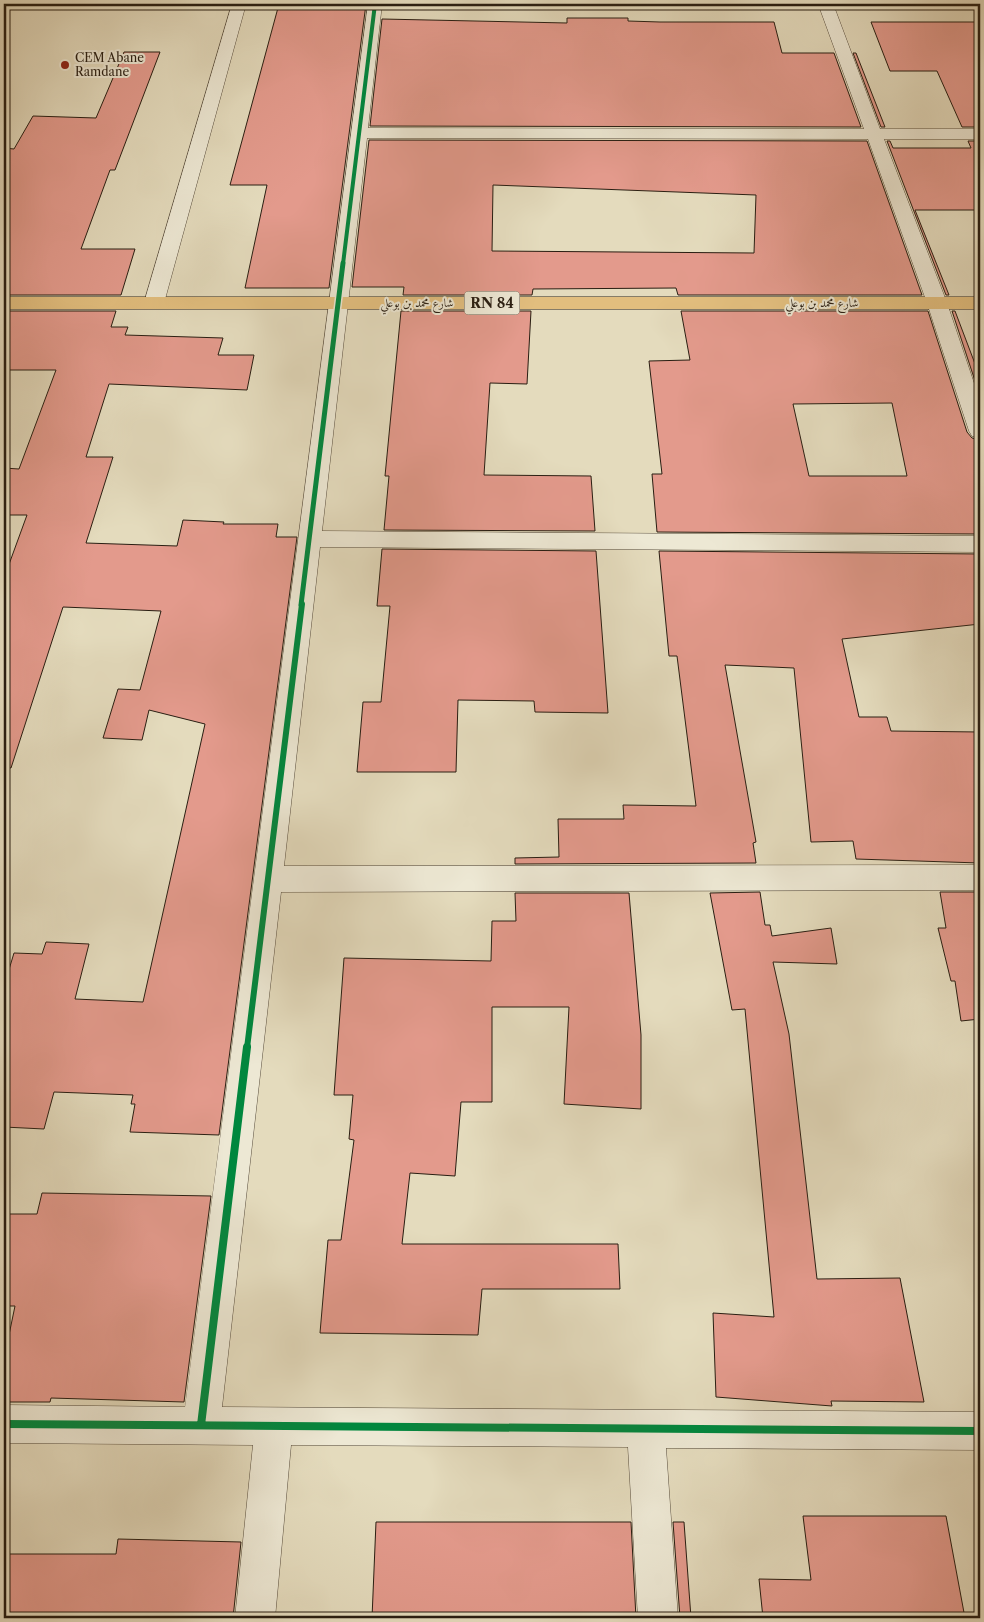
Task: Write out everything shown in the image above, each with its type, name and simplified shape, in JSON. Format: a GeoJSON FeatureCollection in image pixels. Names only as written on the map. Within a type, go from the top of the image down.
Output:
{"type":"FeatureCollection","features":[{"type":"Feature","properties":{"kind":"main road","name":"شارع محمد بن بوعلي"},"geometry":{"type":"LineString","coordinates":[[4,303],[980,303]]}},
{"type":"Feature","properties":{"kind":"street"},"geometry":{"type":"LineString","coordinates":[[154,303],[239,4]]}},
{"type":"Feature","properties":{"kind":"street"},"geometry":{"type":"LineString","coordinates":[[201,1425],[375,4]]}},
{"type":"Feature","properties":{"kind":"street"},"geometry":{"type":"LineString","coordinates":[[533,4],[980,5]]}},
{"type":"Feature","properties":{"kind":"street"},"geometry":{"type":"LineString","coordinates":[[826,5],[937,303],[980,431]]}},
{"type":"Feature","properties":{"kind":"street"},"geometry":{"type":"LineString","coordinates":[[360,133],[980,134]]}},
{"type":"Feature","properties":{"kind":"street"},"geometry":{"type":"LineString","coordinates":[[310,538],[980,544]]}},
{"type":"Feature","properties":{"kind":"street"},"geometry":{"type":"LineString","coordinates":[[268,879],[980,877]]}},
{"type":"Feature","properties":{"kind":"street"},"geometry":{"type":"LineString","coordinates":[[4,1424],[980,1431]]}},
{"type":"Feature","properties":{"kind":"street"},"geometry":{"type":"LineString","coordinates":[[255,1618],[274,1426]]}},
{"type":"Feature","properties":{"kind":"street"},"geometry":{"type":"LineString","coordinates":[[646,1428],[658,1618]]}},
{"type":"Feature","properties":{"kind":"building"},"geometry":{"type":"Polygon","coordinates":[[[279,4],[366,4],[329,288],[245,288],[267,185],[230,185],[279,4]]]}},
{"type":"Feature","properties":{"kind":"building"},"geometry":{"type":"Polygon","coordinates":[[[567,18],[628,18],[628,21],[660,22],[774,22],[782,53],[834,53],[861,127],[370,126],[382,19],[567,23],[567,18]]]}},
{"type":"Feature","properties":{"kind":"building"},"geometry":{"type":"Polygon","coordinates":[[[871,22],[980,22],[980,127],[962,127],[937,71],[890,71],[871,22]]]}},
{"type":"Feature","properties":{"kind":"building"},"geometry":{"type":"Polygon","coordinates":[[[124,52],[160,52],[115,170],[110,170],[81,249],[135,249],[121,295],[4,295],[4,148],[14,149],[33,116],[96,118],[124,52]]]}},
{"type":"Feature","properties":{"kind":"building"},"geometry":{"type":"Polygon","coordinates":[[[853,53],[856,53],[885,127],[881,127],[853,53]]]}},
{"type":"Feature","properties":{"kind":"building"},"geometry":{"type":"Polygon","coordinates":[[[369,140],[867,141],[922,295],[678,295],[676,288],[533,289],[532,295],[403,295],[404,287],[352,287],[369,140]],[[493,185],[492,251],[754,253],[756,195],[493,185]]]}},
{"type":"Feature","properties":{"kind":"building"},"geometry":{"type":"Polygon","coordinates":[[[887,141],[890,141],[893,148],[971,148],[968,141],[980,141],[980,210],[915,210],[949,295],[946,295],[887,141]]]}},
{"type":"Feature","properties":{"kind":"building"},"geometry":{"type":"Polygon","coordinates":[[[4,311],[116,311],[111,327],[128,327],[125,335],[223,338],[218,355],[254,355],[247,390],[109,384],[86,457],[113,457],[86,543],[177,546],[183,520],[224,522],[223,524],[278,524],[276,537],[297,537],[219,1135],[130,1132],[135,1104],[131,1104],[133,1095],[54,1092],[44,1129],[4,1127],[4,986],[14,953],[42,954],[46,942],[89,944],[75,999],[143,1002],[205,724],[149,710],[142,740],[103,738],[118,689],[140,690],[161,611],[63,607],[11,768],[4,767],[4,578],[27,515],[4,515],[4,468],[19,469],[56,370],[4,370],[4,311]]]}},
{"type":"Feature","properties":{"kind":"building"},"geometry":{"type":"Polygon","coordinates":[[[401,311],[531,311],[527,384],[490,383],[484,475],[591,476],[595,531],[384,530],[389,476],[385,476],[401,311]]]}},
{"type":"Feature","properties":{"kind":"building"},"geometry":{"type":"Polygon","coordinates":[[[681,311],[928,311],[967,432],[972,438],[980,440],[980,534],[657,532],[652,474],[662,474],[649,361],[690,360],[681,311]],[[892,403],[793,404],[809,476],[907,476],[892,403]]]}},
{"type":"Feature","properties":{"kind":"building"},"geometry":{"type":"Polygon","coordinates":[[[952,311],[955,311],[980,377],[980,396],[952,311]]]}},
{"type":"Feature","properties":{"kind":"building"},"geometry":{"type":"Polygon","coordinates":[[[382,549],[596,551],[608,713],[535,712],[534,701],[458,700],[456,772],[357,772],[363,702],[381,702],[390,606],[377,606],[382,549]]]}},
{"type":"Feature","properties":{"kind":"building"},"geometry":{"type":"Polygon","coordinates":[[[659,551],[980,554],[980,624],[842,639],[859,717],[887,717],[891,731],[980,732],[980,863],[856,859],[853,841],[811,842],[794,668],[725,665],[756,842],[753,843],[756,863],[515,864],[515,858],[559,857],[558,819],[624,819],[623,805],[696,806],[677,656],[669,656],[659,551]]]}},
{"type":"Feature","properties":{"kind":"building"},"geometry":{"type":"Polygon","coordinates":[[[760,892],[765,925],[770,925],[772,936],[831,928],[837,964],[773,962],[789,1034],[817,1279],[900,1278],[924,1402],[831,1401],[832,1406],[716,1397],[713,1313],[774,1317],[745,1009],[732,1010],[710,893],[760,892]]]}},
{"type":"Feature","properties":{"kind":"building"},"geometry":{"type":"Polygon","coordinates":[[[940,892],[980,892],[980,1019],[961,1021],[955,981],[951,981],[938,928],[946,928],[940,892]]]}},
{"type":"Feature","properties":{"kind":"building"},"geometry":{"type":"Polygon","coordinates":[[[515,893],[629,893],[641,1035],[641,1109],[564,1104],[569,1007],[492,1007],[492,1102],[461,1102],[455,1176],[410,1173],[402,1244],[618,1244],[620,1289],[482,1289],[478,1335],[320,1333],[328,1240],[341,1240],[354,1140],[349,1139],[353,1095],[334,1095],[344,958],[491,961],[492,921],[516,921],[515,893]]]}},
{"type":"Feature","properties":{"kind":"building"},"geometry":{"type":"Polygon","coordinates":[[[42,1193],[211,1196],[184,1402],[51,1398],[50,1402],[4,1402],[4,1359],[15,1306],[4,1306],[4,1214],[37,1214],[42,1193]]]}},
{"type":"Feature","properties":{"kind":"building"},"geometry":{"type":"Polygon","coordinates":[[[803,1516],[946,1516],[965,1618],[763,1618],[759,1579],[811,1580],[803,1516]]]}},
{"type":"Feature","properties":{"kind":"building"},"geometry":{"type":"Polygon","coordinates":[[[376,1522],[631,1522],[636,1618],[372,1618],[376,1522]]]}},
{"type":"Feature","properties":{"kind":"building"},"geometry":{"type":"Polygon","coordinates":[[[673,1522],[684,1522],[691,1618],[680,1618],[673,1522]]]}},
{"type":"Feature","properties":{"kind":"building"},"geometry":{"type":"Polygon","coordinates":[[[118,1539],[241,1542],[233,1618],[4,1618],[4,1554],[116,1554],[118,1539]]]}},
{"type":"Feature","properties":{"kind":"cycle path"},"geometry":{"type":"LineString","coordinates":[[201,1425],[375,4]]}},
{"type":"Feature","properties":{"kind":"cycle path"},"geometry":{"type":"LineString","coordinates":[[4,1424],[980,1431]]}},
{"type":"Feature","properties":{"kind":"place","name":"CEM Abane Ramdane"},"geometry":{"type":"Point","coordinates":[65,65]}}]}
